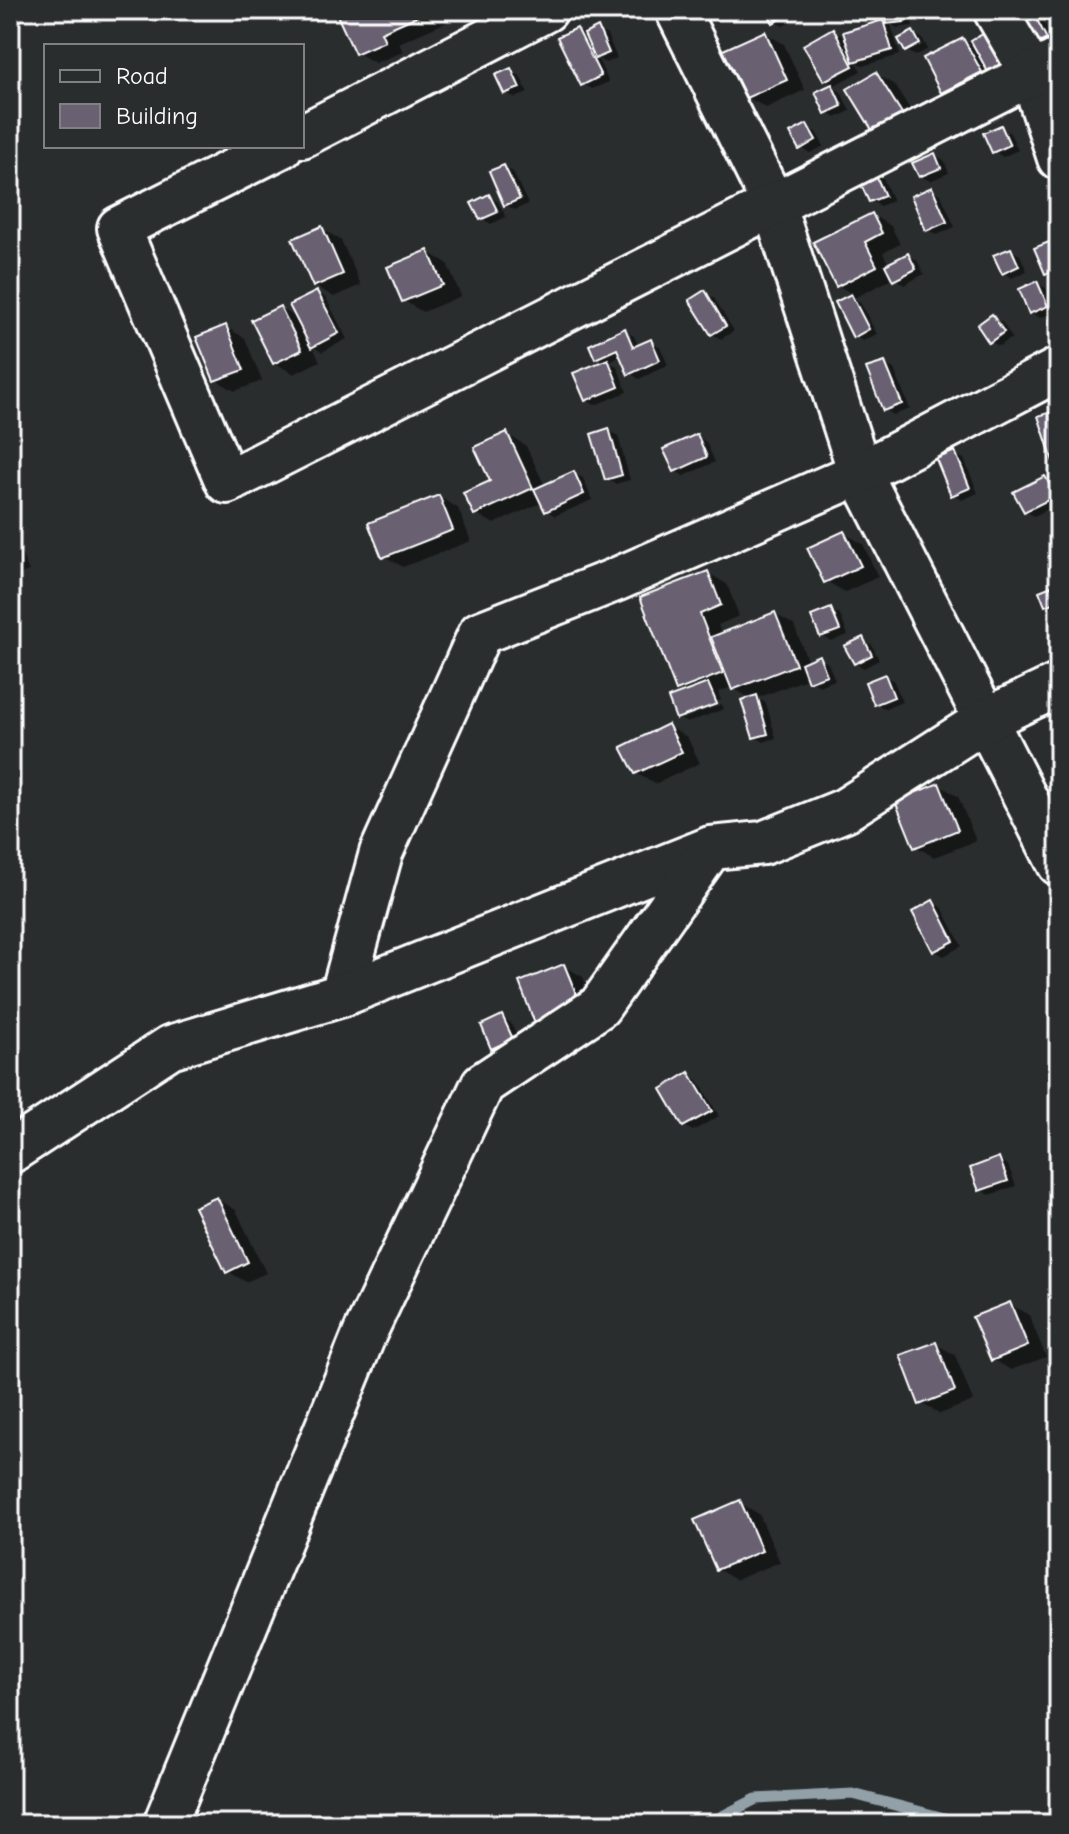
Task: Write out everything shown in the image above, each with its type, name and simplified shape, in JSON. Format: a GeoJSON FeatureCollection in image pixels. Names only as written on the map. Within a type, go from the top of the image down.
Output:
{"type":"FeatureCollection","features":[{"type":"Feature","properties":{"kind":"street"},"geometry":{"type":"LineString","coordinates":[[304,135],[546,10]]}},
{"type":"Feature","properties":{"kind":"street"},"geometry":{"type":"LineString","coordinates":[[677,10],[773,203],[860,473],[1059,864]]}},
{"type":"Feature","properties":{"kind":"street"},"geometry":{"type":"LineString","coordinates":[[995,10],[1045,66],[1059,158]]}},
{"type":"Feature","properties":{"kind":"street"},"geometry":{"type":"LineString","coordinates":[[278,148],[119,228],[227,482],[1045,66]]}},
{"type":"Feature","properties":{"kind":"street"},"geometry":{"type":"LineString","coordinates":[[342,995],[381,853],[480,633],[615,580],[860,473],[1059,369]]}},
{"type":"Feature","properties":{"kind":"street"},"geometry":{"type":"LineString","coordinates":[[10,1152],[170,1047],[342,995],[711,848],[763,843],[845,810],[987,719],[1059,685]]}},
{"type":"Feature","properties":{"kind":"street"},"geometry":{"type":"LineString","coordinates":[[165,1824],[365,1333],[483,1084],[599,1007],[711,848]]}},
{"type":"Feature","properties":{"kind":"building"},"geometry":{"type":"Polygon","coordinates":[[[343,10],[429,11],[381,32],[385,41],[355,54],[336,13],[343,10]]]}},
{"type":"Feature","properties":{"kind":"building"},"geometry":{"type":"Polygon","coordinates":[[[766,10],[789,10],[790,13],[773,23],[766,10]]]}},
{"type":"Feature","properties":{"kind":"building"},"geometry":{"type":"Polygon","coordinates":[[[885,10],[903,10],[904,22],[886,24],[885,10]]]}},
{"type":"Feature","properties":{"kind":"building"},"geometry":{"type":"Polygon","coordinates":[[[1009,10],[1032,10],[1047,39],[1028,49],[1009,10]]]}},
{"type":"Feature","properties":{"kind":"building"},"geometry":{"type":"Polygon","coordinates":[[[883,20],[892,50],[853,62],[843,32],[883,20]]]}},
{"type":"Feature","properties":{"kind":"building"},"geometry":{"type":"Polygon","coordinates":[[[598,27],[609,53],[595,59],[584,34],[598,27]]]}},
{"type":"Feature","properties":{"kind":"building"},"geometry":{"type":"Polygon","coordinates":[[[577,28],[601,76],[581,86],[557,37],[577,28]]]}},
{"type":"Feature","properties":{"kind":"building"},"geometry":{"type":"Polygon","coordinates":[[[833,28],[853,66],[824,81],[803,45],[833,28]]]}},
{"type":"Feature","properties":{"kind":"building"},"geometry":{"type":"Polygon","coordinates":[[[765,31],[787,80],[746,98],[723,50],[765,31]]]}},
{"type":"Feature","properties":{"kind":"building"},"geometry":{"type":"Polygon","coordinates":[[[913,31],[920,44],[905,52],[898,39],[913,31]]]}},
{"type":"Feature","properties":{"kind":"building"},"geometry":{"type":"Polygon","coordinates":[[[986,32],[1005,66],[989,74],[971,41],[986,32]]]}},
{"type":"Feature","properties":{"kind":"building"},"geometry":{"type":"Polygon","coordinates":[[[963,38],[982,72],[941,93],[923,58],[963,38]]]}},
{"type":"Feature","properties":{"kind":"building"},"geometry":{"type":"Polygon","coordinates":[[[511,68],[520,88],[504,94],[495,75],[511,68]]]}},
{"type":"Feature","properties":{"kind":"building"},"geometry":{"type":"Polygon","coordinates":[[[876,72],[903,115],[874,133],[847,89],[876,72]]]}},
{"type":"Feature","properties":{"kind":"building"},"geometry":{"type":"Polygon","coordinates":[[[832,84],[842,106],[825,114],[815,92],[832,84]]]}},
{"type":"Feature","properties":{"kind":"building"},"geometry":{"type":"Polygon","coordinates":[[[807,124],[816,140],[799,150],[790,133],[807,124]]]}},
{"type":"Feature","properties":{"kind":"building"},"geometry":{"type":"Polygon","coordinates":[[[1001,125],[1010,145],[992,153],[983,133],[1001,125]]]}},
{"type":"Feature","properties":{"kind":"building"},"geometry":{"type":"Polygon","coordinates":[[[935,153],[941,168],[919,177],[912,163],[935,153]]]}},
{"type":"Feature","properties":{"kind":"building"},"geometry":{"type":"Polygon","coordinates":[[[504,165],[520,199],[504,206],[489,171],[504,165]]]}},
{"type":"Feature","properties":{"kind":"building"},"geometry":{"type":"Polygon","coordinates":[[[874,171],[885,196],[869,202],[858,178],[874,171]]]}},
{"type":"Feature","properties":{"kind":"building"},"geometry":{"type":"Polygon","coordinates":[[[932,187],[947,222],[926,231],[911,196],[932,187]]]}},
{"type":"Feature","properties":{"kind":"building"},"geometry":{"type":"Polygon","coordinates":[[[489,194],[498,212],[480,220],[471,203],[489,194]]]}},
{"type":"Feature","properties":{"kind":"building"},"geometry":{"type":"Polygon","coordinates":[[[872,213],[882,233],[865,242],[877,266],[836,287],[813,242],[872,213]]]}},
{"type":"Feature","properties":{"kind":"building"},"geometry":{"type":"Polygon","coordinates":[[[322,226],[343,274],[313,287],[292,239],[322,226]]]}},
{"type":"Feature","properties":{"kind":"building"},"geometry":{"type":"Polygon","coordinates":[[[1059,238],[1059,269],[1045,274],[1034,248],[1059,238]]]}},
{"type":"Feature","properties":{"kind":"building"},"geometry":{"type":"Polygon","coordinates":[[[1011,248],[1019,266],[1002,274],[993,255],[1011,248]]]}},
{"type":"Feature","properties":{"kind":"building"},"geometry":{"type":"Polygon","coordinates":[[[428,250],[443,285],[402,302],[387,267],[428,250]]]}},
{"type":"Feature","properties":{"kind":"building"},"geometry":{"type":"Polygon","coordinates":[[[908,253],[916,269],[893,281],[885,265],[908,253]]]}},
{"type":"Feature","properties":{"kind":"building"},"geometry":{"type":"Polygon","coordinates":[[[1037,281],[1048,306],[1029,314],[1019,289],[1037,281]]]}},
{"type":"Feature","properties":{"kind":"building"},"geometry":{"type":"Polygon","coordinates":[[[705,290],[726,326],[711,335],[689,300],[705,290]]]}},
{"type":"Feature","properties":{"kind":"building"},"geometry":{"type":"Polygon","coordinates":[[[317,291],[339,333],[311,348],[289,305],[317,291]]]}},
{"type":"Feature","properties":{"kind":"building"},"geometry":{"type":"Polygon","coordinates":[[[851,294],[869,329],[853,338],[835,302],[851,294]]]}},
{"type":"Feature","properties":{"kind":"building"},"geometry":{"type":"Polygon","coordinates":[[[280,306],[302,350],[273,364],[251,320],[280,306]]]}},
{"type":"Feature","properties":{"kind":"building"},"geometry":{"type":"Polygon","coordinates":[[[992,314],[1004,332],[989,343],[977,325],[992,314]]]}},
{"type":"Feature","properties":{"kind":"building"},"geometry":{"type":"Polygon","coordinates":[[[226,325],[244,370],[214,381],[196,337],[226,325]]]}},
{"type":"Feature","properties":{"kind":"building"},"geometry":{"type":"Polygon","coordinates":[[[625,328],[633,347],[651,339],[660,360],[628,375],[617,349],[595,359],[589,345],[625,328]]]}},
{"type":"Feature","properties":{"kind":"building"},"geometry":{"type":"Polygon","coordinates":[[[608,359],[619,387],[585,401],[573,373],[608,359]]]}},
{"type":"Feature","properties":{"kind":"building"},"geometry":{"type":"Polygon","coordinates":[[[885,362],[902,404],[883,411],[866,368],[885,362]]]}},
{"type":"Feature","properties":{"kind":"building"},"geometry":{"type":"Polygon","coordinates":[[[1059,410],[1059,459],[1053,461],[1038,416],[1059,410]]]}},
{"type":"Feature","properties":{"kind":"building"},"geometry":{"type":"Polygon","coordinates":[[[609,428],[622,475],[605,480],[591,434],[609,428]]]}},
{"type":"Feature","properties":{"kind":"building"},"geometry":{"type":"Polygon","coordinates":[[[507,432],[533,488],[474,515],[463,493],[490,481],[474,447],[507,432]]]}},
{"type":"Feature","properties":{"kind":"building"},"geometry":{"type":"Polygon","coordinates":[[[697,434],[707,457],[674,472],[663,449],[697,434]]]}},
{"type":"Feature","properties":{"kind":"building"},"geometry":{"type":"Polygon","coordinates":[[[955,451],[970,488],[951,496],[936,459],[955,451]]]}},
{"type":"Feature","properties":{"kind":"building"},"geometry":{"type":"Polygon","coordinates":[[[574,471],[584,494],[545,512],[534,489],[574,471]]]}},
{"type":"Feature","properties":{"kind":"building"},"geometry":{"type":"Polygon","coordinates":[[[1045,476],[1056,496],[1024,512],[1013,492],[1045,476]]]}},
{"type":"Feature","properties":{"kind":"building"},"geometry":{"type":"Polygon","coordinates":[[[439,495],[453,530],[382,558],[368,523],[439,495]]]}},
{"type":"Feature","properties":{"kind":"building"},"geometry":{"type":"Polygon","coordinates":[[[844,531],[861,566],[824,583],[807,548],[844,531]]]}},
{"type":"Feature","properties":{"kind":"building"},"geometry":{"type":"Polygon","coordinates":[[[708,571],[721,605],[700,614],[723,673],[676,691],[640,597],[708,571]]]}},
{"type":"Feature","properties":{"kind":"building"},"geometry":{"type":"Polygon","coordinates":[[[1059,583],[1059,601],[1045,606],[1039,591],[1059,583]]]}},
{"type":"Feature","properties":{"kind":"building"},"geometry":{"type":"Polygon","coordinates":[[[831,608],[840,630],[820,637],[811,616],[831,608]]]}},
{"type":"Feature","properties":{"kind":"building"},"geometry":{"type":"Polygon","coordinates":[[[775,612],[796,665],[732,690],[711,637],[775,612]]]}},
{"type":"Feature","properties":{"kind":"building"},"geometry":{"type":"Polygon","coordinates":[[[863,637],[872,655],[854,664],[844,646],[863,637]]]}},
{"type":"Feature","properties":{"kind":"building"},"geometry":{"type":"Polygon","coordinates":[[[819,655],[827,675],[808,682],[801,663],[819,655]]]}},
{"type":"Feature","properties":{"kind":"building"},"geometry":{"type":"Polygon","coordinates":[[[885,674],[894,697],[874,705],[865,682],[885,674]]]}},
{"type":"Feature","properties":{"kind":"building"},"geometry":{"type":"Polygon","coordinates":[[[708,683],[717,704],[676,719],[668,698],[708,683]]]}},
{"type":"Feature","properties":{"kind":"building"},"geometry":{"type":"Polygon","coordinates":[[[757,695],[768,734],[753,738],[741,700],[757,695]]]}},
{"type":"Feature","properties":{"kind":"building"},"geometry":{"type":"Polygon","coordinates":[[[668,724],[682,752],[635,774],[621,747],[668,724]]]}},
{"type":"Feature","properties":{"kind":"building"},"geometry":{"type":"Polygon","coordinates":[[[939,783],[958,830],[914,848],[895,801],[939,783]]]}},
{"type":"Feature","properties":{"kind":"building"},"geometry":{"type":"Polygon","coordinates":[[[933,900],[954,941],[933,952],[912,912],[933,900]]]}},
{"type":"Feature","properties":{"kind":"building"},"geometry":{"type":"Polygon","coordinates":[[[564,964],[582,1008],[536,1026],[519,982],[564,964]]]}},
{"type":"Feature","properties":{"kind":"building"},"geometry":{"type":"Polygon","coordinates":[[[502,1015],[513,1039],[491,1049],[481,1025],[502,1015]]]}},
{"type":"Feature","properties":{"kind":"building"},"geometry":{"type":"Polygon","coordinates":[[[689,1072],[712,1111],[683,1127],[661,1089],[689,1072]]]}},
{"type":"Feature","properties":{"kind":"building"},"geometry":{"type":"Polygon","coordinates":[[[999,1157],[1008,1181],[979,1191],[970,1168],[999,1157]]]}},
{"type":"Feature","properties":{"kind":"building"},"geometry":{"type":"Polygon","coordinates":[[[217,1197],[248,1262],[226,1273],[194,1207],[217,1197]]]}},
{"type":"Feature","properties":{"kind":"building"},"geometry":{"type":"Polygon","coordinates":[[[1010,1302],[1028,1346],[991,1361],[972,1317],[1010,1302]]]}},
{"type":"Feature","properties":{"kind":"building"},"geometry":{"type":"Polygon","coordinates":[[[936,1342],[955,1391],[919,1405],[900,1355],[936,1342]]]}},
{"type":"Feature","properties":{"kind":"building"},"geometry":{"type":"Polygon","coordinates":[[[740,1500],[762,1551],[716,1570],[694,1520],[740,1500]]]}},
{"type":"Feature","properties":{"kind":"waterway"},"geometry":{"type":"LineString","coordinates":[[707,1824],[756,1799],[853,1794],[967,1824]]}}]}
